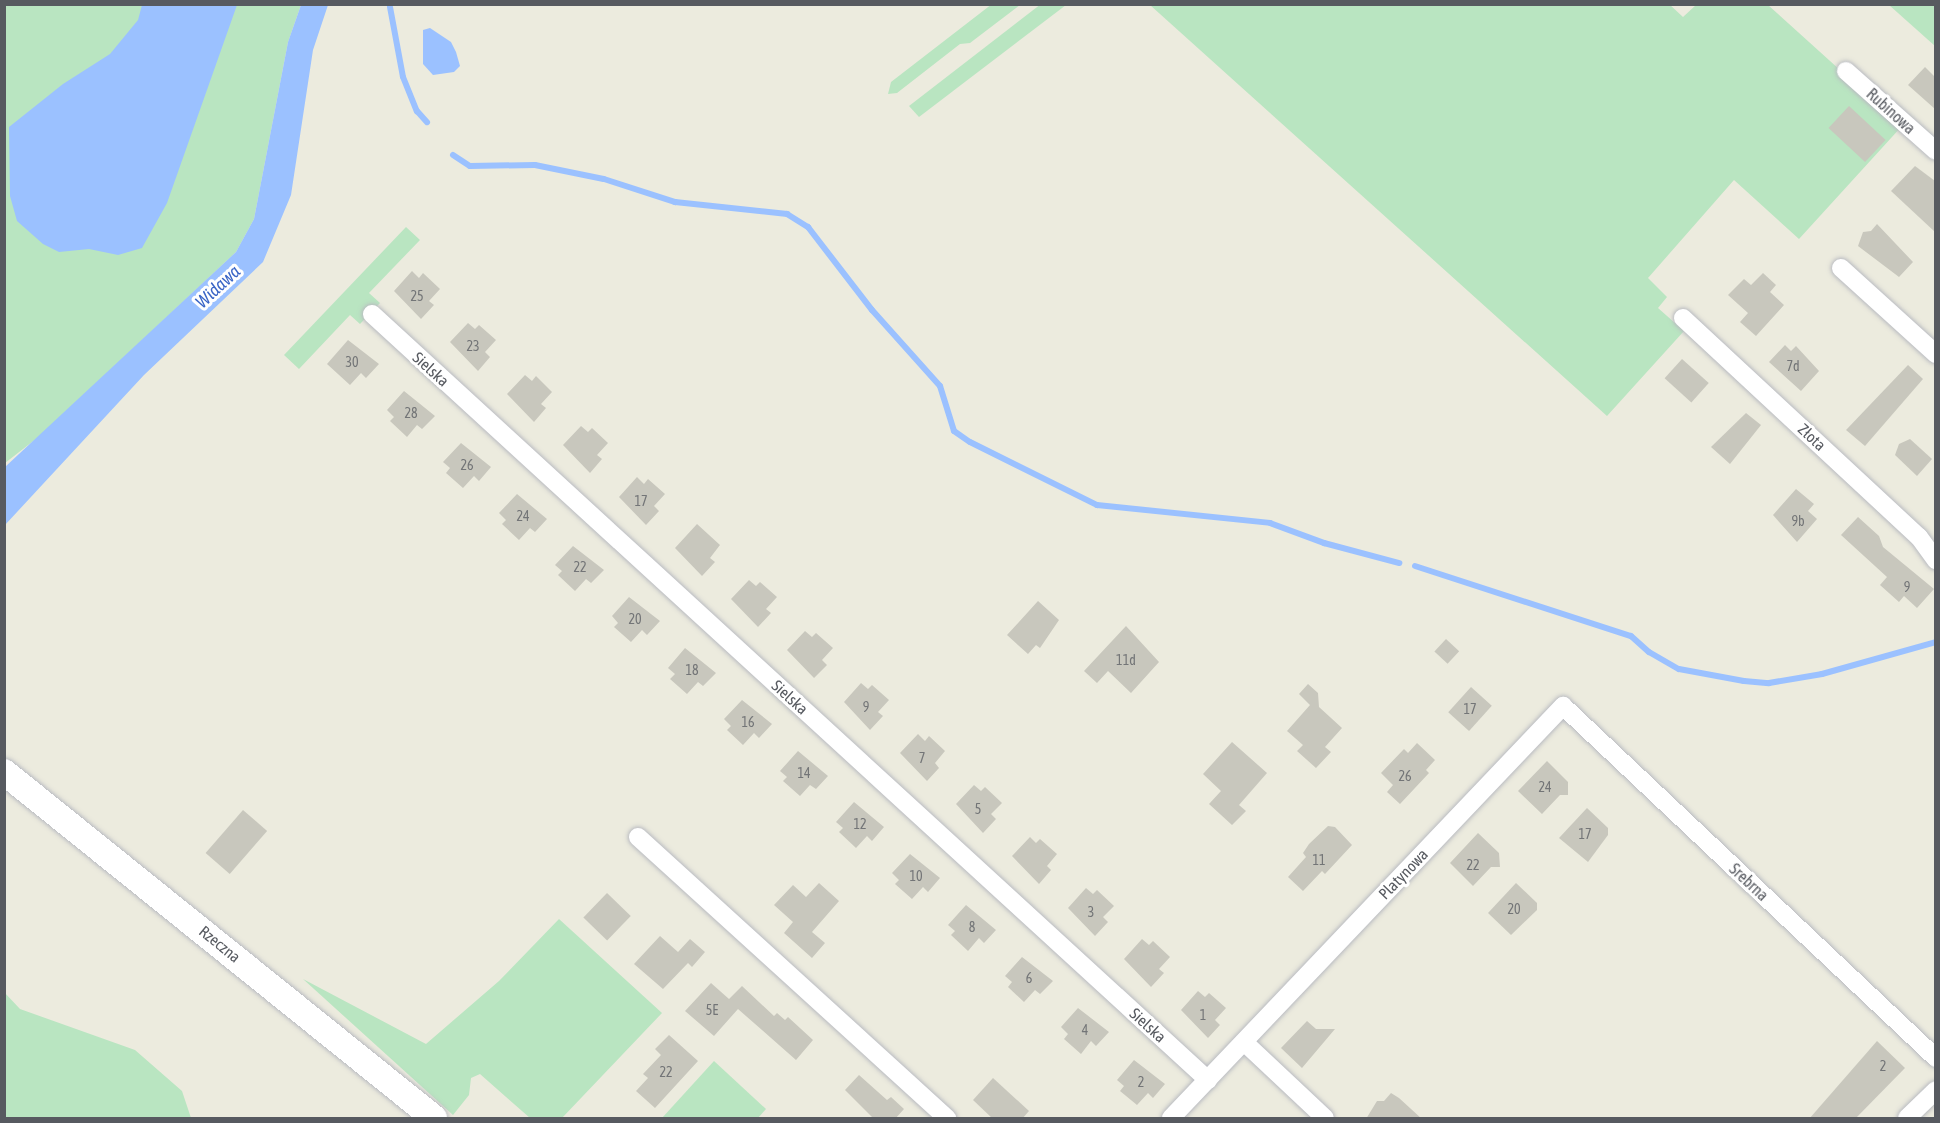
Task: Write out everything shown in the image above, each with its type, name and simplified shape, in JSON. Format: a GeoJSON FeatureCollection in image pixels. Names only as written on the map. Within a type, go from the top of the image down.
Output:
{"type":"FeatureCollection","features":[{"type":"Feature","properties":{"kind":"street","name":"Rubinowa"},"geometry":{"type":"LineString","coordinates":[[1846,71],[1935,151]]}},
{"type":"Feature","properties":{"kind":"street"},"geometry":{"type":"LineString","coordinates":[[1841,268],[1935,354]]}},
{"type":"Feature","properties":{"kind":"street","name":"Sielska"},"geometry":{"type":"LineString","coordinates":[[372,314],[1208,1080]]}},
{"type":"Feature","properties":{"kind":"street","name":"Złota"},"geometry":{"type":"LineString","coordinates":[[1683,318],[1919,537],[1935,560]]}},
{"type":"Feature","properties":{"kind":"street","name":"Platynowa"},"geometry":{"type":"LineString","coordinates":[[1171,1119],[1563,706]]}},
{"type":"Feature","properties":{"kind":"street","name":"Srebrna"},"geometry":{"type":"LineString","coordinates":[[1563,706],[1935,1058]]}},
{"type":"Feature","properties":{"kind":"street","name":"Rzeczna"},"geometry":{"type":"LineString","coordinates":[[4,772],[434,1119]]}},
{"type":"Feature","properties":{"kind":"street"},"geometry":{"type":"LineString","coordinates":[[638,837],[947,1119]]}},
{"type":"Feature","properties":{"kind":"street"},"geometry":{"type":"LineString","coordinates":[[1244,1042],[1325,1119]]}},
{"type":"Feature","properties":{"kind":"street"},"geometry":{"type":"LineString","coordinates":[[1907,1119],[1935,1090]]}},
{"type":"Feature","properties":{"kind":"green space"},"geometry":{"type":"Polygon","coordinates":[[[992,4],[1020,5],[970,43],[960,44],[897,93],[888,94],[891,82],[992,4]]]}},
{"type":"Feature","properties":{"kind":"green space"},"geometry":{"type":"Polygon","coordinates":[[[1041,4],[1066,5],[919,117],[909,106],[1041,4]]]}},
{"type":"Feature","properties":{"kind":"green space"},"geometry":{"type":"Polygon","coordinates":[[[1669,4],[1683,17],[1696,5],[1768,5],[1902,126],[1799,239],[1734,180],[1648,278],[1667,297],[1658,308],[1684,331],[1607,416],[1150,5],[1669,4]]]}},
{"type":"Feature","properties":{"kind":"green space"},"geometry":{"type":"Polygon","coordinates":[[[5,5],[301,5],[288,42],[254,219],[236,252],[41,435],[5,463],[5,5]]]}},
{"type":"Feature","properties":{"kind":"green space"},"geometry":{"type":"Polygon","coordinates":[[[1889,5],[1935,5],[1935,46],[1889,5]]]}},
{"type":"Feature","properties":{"kind":"green space"},"geometry":{"type":"Polygon","coordinates":[[[406,227],[420,240],[369,293],[380,303],[360,324],[350,315],[299,369],[284,355],[406,227]]]}},
{"type":"Feature","properties":{"kind":"green space"},"geometry":{"type":"Polygon","coordinates":[[[559,919],[662,1013],[562,1118],[530,1118],[480,1074],[471,1078],[469,1095],[453,1115],[303,979],[426,1044],[499,981],[559,919]]]}},
{"type":"Feature","properties":{"kind":"green space"},"geometry":{"type":"Polygon","coordinates":[[[4,992],[20,1009],[135,1050],[182,1091],[191,1118],[5,1118],[4,992]]]}},
{"type":"Feature","properties":{"kind":"green space"},"geometry":{"type":"Polygon","coordinates":[[[714,1061],[766,1109],[758,1118],[662,1118],[714,1061]]]}},
{"type":"Feature","properties":{"kind":"water"},"geometry":{"type":"Polygon","coordinates":[[[142,5],[237,5],[167,203],[142,248],[118,255],[89,249],[59,252],[43,244],[17,221],[10,196],[9,127],[63,84],[110,54],[138,20],[142,5]]]}},
{"type":"Feature","properties":{"kind":"water","name":"Widawa"},"geometry":{"type":"Polygon","coordinates":[[[301,5],[328,5],[313,50],[291,195],[263,262],[144,375],[5,525],[5,467],[236,252],[254,219],[288,42],[301,5]]]}},
{"type":"Feature","properties":{"kind":"water"},"geometry":{"type":"Polygon","coordinates":[[[430,28],[451,42],[460,66],[454,72],[433,75],[423,64],[423,30],[430,28]]]}},
{"type":"Feature","properties":{"kind":"building"},"geometry":{"type":"Polygon","coordinates":[[[1925,67],[1935,77],[1935,109],[1908,85],[1925,67]]]}},
{"type":"Feature","properties":{"kind":"building"},"geometry":{"type":"Polygon","coordinates":[[[1849,106],[1886,140],[1865,162],[1829,128],[1849,106]]]}},
{"type":"Feature","properties":{"kind":"building"},"geometry":{"type":"Polygon","coordinates":[[[1915,166],[1935,181],[1935,232],[1891,191],[1915,166]]]}},
{"type":"Feature","properties":{"kind":"building"},"geometry":{"type":"Polygon","coordinates":[[[1877,224],[1913,262],[1899,277],[1858,246],[1863,232],[1871,231],[1877,224]]]}},
{"type":"Feature","properties":{"kind":"building"},"geometry":{"type":"Polygon","coordinates":[[[412,271],[419,278],[423,273],[440,289],[429,301],[434,305],[421,319],[394,291],[412,271]]]}},
{"type":"Feature","properties":{"kind":"building"},"geometry":{"type":"Polygon","coordinates":[[[1763,273],[1776,285],[1770,292],[1784,305],[1756,336],[1740,322],[1748,313],[1728,295],[1744,279],[1751,285],[1763,273]]]}},
{"type":"Feature","properties":{"kind":"building"},"geometry":{"type":"Polygon","coordinates":[[[468,323],[475,329],[479,325],[496,340],[485,352],[490,357],[478,371],[450,342],[468,323]]]}},
{"type":"Feature","properties":{"kind":"building"},"geometry":{"type":"Polygon","coordinates":[[[348,340],[379,364],[366,378],[361,373],[350,385],[327,364],[348,340]]]}},
{"type":"Feature","properties":{"kind":"building"},"geometry":{"type":"Polygon","coordinates":[[[1785,345],[1791,351],[1796,346],[1819,371],[1801,391],[1769,362],[1785,345]]]}},
{"type":"Feature","properties":{"kind":"building"},"geometry":{"type":"Polygon","coordinates":[[[1682,359],[1709,383],[1691,402],[1665,378],[1682,359]]]}},
{"type":"Feature","properties":{"kind":"building"},"geometry":{"type":"Polygon","coordinates":[[[1908,365],[1923,379],[1865,446],[1846,430],[1908,365]]]}},
{"type":"Feature","properties":{"kind":"building"},"geometry":{"type":"Polygon","coordinates":[[[525,375],[532,381],[536,376],[552,392],[541,404],[546,408],[534,422],[507,394],[525,375]]]}},
{"type":"Feature","properties":{"kind":"building"},"geometry":{"type":"Polygon","coordinates":[[[404,391],[435,416],[422,429],[417,425],[407,437],[390,421],[394,417],[387,410],[404,391]]]}},
{"type":"Feature","properties":{"kind":"building"},"geometry":{"type":"Polygon","coordinates":[[[1746,413],[1761,425],[1730,464],[1711,447],[1746,413]]]}},
{"type":"Feature","properties":{"kind":"building"},"geometry":{"type":"Polygon","coordinates":[[[581,426],[588,432],[592,428],[608,443],[597,455],[602,459],[590,473],[563,445],[581,426]]]}},
{"type":"Feature","properties":{"kind":"building"},"geometry":{"type":"Polygon","coordinates":[[[1910,439],[1932,459],[1917,476],[1895,455],[1899,444],[1910,439]]]}},
{"type":"Feature","properties":{"kind":"building"},"geometry":{"type":"Polygon","coordinates":[[[461,443],[491,467],[479,481],[474,476],[463,488],[446,473],[450,468],[443,462],[461,443]]]}},
{"type":"Feature","properties":{"kind":"building"},"geometry":{"type":"Polygon","coordinates":[[[637,477],[644,484],[648,479],[665,494],[654,506],[659,511],[646,525],[619,497],[637,477]]]}},
{"type":"Feature","properties":{"kind":"building"},"geometry":{"type":"Polygon","coordinates":[[[1796,489],[1814,504],[1808,511],[1817,519],[1797,542],[1773,515],[1796,489]]]}},
{"type":"Feature","properties":{"kind":"building"},"geometry":{"type":"Polygon","coordinates":[[[517,494],[547,519],[535,532],[530,528],[519,540],[502,524],[506,520],[499,513],[517,494]]]}},
{"type":"Feature","properties":{"kind":"building"},"geometry":{"type":"Polygon","coordinates":[[[1858,517],[1879,536],[1883,547],[1934,589],[1917,608],[1904,596],[1899,602],[1880,585],[1887,577],[1841,535],[1858,517]]]}},
{"type":"Feature","properties":{"kind":"building"},"geometry":{"type":"Polygon","coordinates":[[[697,524],[720,545],[710,558],[715,562],[702,576],[675,548],[697,524]]]}},
{"type":"Feature","properties":{"kind":"building"},"geometry":{"type":"Polygon","coordinates":[[[573,546],[604,570],[591,583],[586,579],[575,591],[558,575],[562,571],[555,565],[573,546]]]}},
{"type":"Feature","properties":{"kind":"building"},"geometry":{"type":"Polygon","coordinates":[[[749,580],[756,586],[760,582],[777,597],[766,609],[771,613],[758,627],[731,599],[749,580]]]}},
{"type":"Feature","properties":{"kind":"building"},"geometry":{"type":"Polygon","coordinates":[[[629,597],[660,621],[647,635],[642,630],[631,642],[614,627],[618,623],[612,616],[629,597]]]}},
{"type":"Feature","properties":{"kind":"building"},"geometry":{"type":"Polygon","coordinates":[[[1038,601],[1059,620],[1040,648],[1036,645],[1028,654],[1007,635],[1038,601]]]}},
{"type":"Feature","properties":{"kind":"building"},"geometry":{"type":"Polygon","coordinates":[[[1126,626],[1159,662],[1131,693],[1108,671],[1097,683],[1084,671],[1126,626]]]}},
{"type":"Feature","properties":{"kind":"building"},"geometry":{"type":"Polygon","coordinates":[[[805,631],[812,637],[816,633],[833,648],[822,660],[827,665],[814,678],[787,650],[805,631]]]}},
{"type":"Feature","properties":{"kind":"building"},"geometry":{"type":"Polygon","coordinates":[[[1446,639],[1459,651],[1448,664],[1434,651],[1446,639]]]}},
{"type":"Feature","properties":{"kind":"building"},"geometry":{"type":"Polygon","coordinates":[[[685,648],[716,673],[703,686],[698,682],[687,694],[670,679],[675,674],[668,668],[685,648]]]}},
{"type":"Feature","properties":{"kind":"building"},"geometry":{"type":"Polygon","coordinates":[[[861,683],[868,689],[872,685],[889,700],[878,712],[883,716],[870,730],[844,702],[861,683]]]}},
{"type":"Feature","properties":{"kind":"building"},"geometry":{"type":"Polygon","coordinates":[[[1308,684],[1318,693],[1319,707],[1342,728],[1325,747],[1331,752],[1316,768],[1297,751],[1303,745],[1287,731],[1310,705],[1299,694],[1308,684]]]}},
{"type":"Feature","properties":{"kind":"building"},"geometry":{"type":"Polygon","coordinates":[[[1471,687],[1492,706],[1469,731],[1448,712],[1471,687]]]}},
{"type":"Feature","properties":{"kind":"building"},"geometry":{"type":"Polygon","coordinates":[[[742,700],[772,724],[759,738],[754,733],[743,745],[727,730],[731,726],[724,719],[742,700]]]}},
{"type":"Feature","properties":{"kind":"building"},"geometry":{"type":"Polygon","coordinates":[[[918,734],[925,741],[929,736],[945,751],[935,763],[939,768],[927,781],[900,753],[918,734]]]}},
{"type":"Feature","properties":{"kind":"building"},"geometry":{"type":"Polygon","coordinates":[[[1232,742],[1267,773],[1239,805],[1246,811],[1232,825],[1209,804],[1221,791],[1203,774],[1232,742]]]}},
{"type":"Feature","properties":{"kind":"building"},"geometry":{"type":"Polygon","coordinates":[[[1417,743],[1435,760],[1426,770],[1429,773],[1400,804],[1387,792],[1393,785],[1381,773],[1404,749],[1408,753],[1417,743]]]}},
{"type":"Feature","properties":{"kind":"building"},"geometry":{"type":"Polygon","coordinates":[[[798,751],[828,776],[816,789],[810,785],[800,796],[783,781],[787,777],[780,771],[798,751]]]}},
{"type":"Feature","properties":{"kind":"building"},"geometry":{"type":"Polygon","coordinates":[[[1547,761],[1568,782],[1568,795],[1560,795],[1542,814],[1518,791],[1547,761]]]}},
{"type":"Feature","properties":{"kind":"building"},"geometry":{"type":"Polygon","coordinates":[[[974,785],[981,791],[985,787],[1002,803],[991,814],[996,819],[983,833],[956,804],[974,785]]]}},
{"type":"Feature","properties":{"kind":"building"},"geometry":{"type":"Polygon","coordinates":[[[854,802],[884,827],[872,841],[867,836],[856,848],[839,832],[843,828],[836,822],[854,802]]]}},
{"type":"Feature","properties":{"kind":"building"},"geometry":{"type":"Polygon","coordinates":[[[1587,808],[1608,828],[1608,835],[1588,862],[1559,838],[1587,808]]]}},
{"type":"Feature","properties":{"kind":"building"},"geometry":{"type":"Polygon","coordinates":[[[243,810],[267,831],[230,874],[206,853],[243,810]]]}},
{"type":"Feature","properties":{"kind":"building"},"geometry":{"type":"Polygon","coordinates":[[[1328,826],[1335,827],[1352,845],[1325,874],[1322,871],[1303,891],[1288,877],[1306,857],[1303,853],[1309,844],[1328,826]]]}},
{"type":"Feature","properties":{"kind":"building"},"geometry":{"type":"Polygon","coordinates":[[[1478,833],[1499,853],[1500,867],[1491,867],[1473,886],[1450,863],[1478,833]]]}},
{"type":"Feature","properties":{"kind":"building"},"geometry":{"type":"Polygon","coordinates":[[[1030,837],[1036,843],[1040,839],[1057,854],[1047,866],[1051,870],[1039,884],[1012,856],[1030,837]]]}},
{"type":"Feature","properties":{"kind":"building"},"geometry":{"type":"Polygon","coordinates":[[[910,854],[940,878],[928,892],[923,887],[912,899],[895,884],[899,880],[892,873],[910,854]]]}},
{"type":"Feature","properties":{"kind":"building"},"geometry":{"type":"Polygon","coordinates":[[[819,883],[839,901],[812,932],[825,943],[812,958],[784,933],[793,922],[774,905],[793,885],[806,897],[819,883]]]}},
{"type":"Feature","properties":{"kind":"building"},"geometry":{"type":"Polygon","coordinates":[[[1516,883],[1537,903],[1537,910],[1511,935],[1488,913],[1516,883]]]}},
{"type":"Feature","properties":{"kind":"building"},"geometry":{"type":"Polygon","coordinates":[[[1086,888],[1093,894],[1097,890],[1114,906],[1103,917],[1108,922],[1095,936],[1068,908],[1086,888]]]}},
{"type":"Feature","properties":{"kind":"building"},"geometry":{"type":"Polygon","coordinates":[[[607,893],[631,916],[607,940],[583,917],[607,893]]]}},
{"type":"Feature","properties":{"kind":"building"},"geometry":{"type":"Polygon","coordinates":[[[966,905],[996,930],[984,943],[979,938],[968,951],[951,935],[955,931],[948,925],[966,905]]]}},
{"type":"Feature","properties":{"kind":"building"},"geometry":{"type":"Polygon","coordinates":[[[660,936],[678,952],[690,939],[705,952],[692,967],[688,963],[663,989],[634,964],[660,936]]]}},
{"type":"Feature","properties":{"kind":"building"},"geometry":{"type":"Polygon","coordinates":[[[1142,939],[1149,945],[1153,941],[1170,957],[1159,969],[1164,973],[1151,987],[1124,959],[1142,939]]]}},
{"type":"Feature","properties":{"kind":"building"},"geometry":{"type":"Polygon","coordinates":[[[1022,957],[1053,981],[1040,994],[1035,990],[1024,1002],[1008,987],[1012,982],[1005,976],[1022,957]]]}},
{"type":"Feature","properties":{"kind":"building"},"geometry":{"type":"Polygon","coordinates":[[[711,983],[729,999],[742,986],[774,1016],[777,1013],[785,1020],[788,1017],[813,1040],[796,1060],[738,1009],[714,1036],[685,1011],[711,983]]]}},
{"type":"Feature","properties":{"kind":"building"},"geometry":{"type":"Polygon","coordinates":[[[1198,991],[1205,997],[1209,993],[1226,1008],[1215,1020],[1220,1025],[1208,1038],[1181,1010],[1198,991]]]}},
{"type":"Feature","properties":{"kind":"building"},"geometry":{"type":"Polygon","coordinates":[[[1078,1008],[1109,1032],[1096,1046],[1091,1041],[1081,1054],[1064,1039],[1068,1034],[1061,1027],[1078,1008]]]}},
{"type":"Feature","properties":{"kind":"building"},"geometry":{"type":"Polygon","coordinates":[[[1307,1021],[1316,1029],[1335,1029],[1302,1068],[1281,1048],[1307,1021]]]}},
{"type":"Feature","properties":{"kind":"building"},"geometry":{"type":"Polygon","coordinates":[[[669,1035],[698,1061],[655,1108],[636,1091],[648,1078],[643,1074],[661,1055],[655,1049],[669,1035]]]}},
{"type":"Feature","properties":{"kind":"building"},"geometry":{"type":"Polygon","coordinates":[[[1877,1041],[1905,1068],[1855,1119],[1809,1119],[1877,1041]]]}},
{"type":"Feature","properties":{"kind":"building"},"geometry":{"type":"Polygon","coordinates":[[[1134,1060],[1165,1084],[1153,1098],[1148,1093],[1137,1105],[1120,1091],[1124,1086],[1117,1080],[1134,1060]]]}},
{"type":"Feature","properties":{"kind":"building"},"geometry":{"type":"Polygon","coordinates":[[[859,1075],[887,1100],[891,1097],[904,1109],[895,1119],[874,1119],[845,1090],[859,1075]]]}},
{"type":"Feature","properties":{"kind":"building"},"geometry":{"type":"Polygon","coordinates":[[[993,1078],[1029,1111],[1022,1119],[993,1119],[973,1100],[993,1078]]]}},
{"type":"Feature","properties":{"kind":"building"},"geometry":{"type":"Polygon","coordinates":[[[1391,1093],[1422,1119],[1366,1119],[1377,1101],[1384,1101],[1391,1093]]]}},
{"type":"Feature","properties":{"kind":"waterway"},"geometry":{"type":"LineString","coordinates":[[390,7],[403,77],[417,111],[427,122]]}},
{"type":"Feature","properties":{"kind":"waterway"},"geometry":{"type":"LineString","coordinates":[[453,155],[470,166],[535,165],[604,179],[675,202],[787,214],[808,227],[872,310],[940,386],[954,431],[970,442],[1097,505],[1270,523],[1324,543],[1399,563]]}},
{"type":"Feature","properties":{"kind":"waterway"},"geometry":{"type":"LineString","coordinates":[[1415,566],[1631,636],[1649,652],[1679,669],[1744,681],[1769,683],[1822,674],[1936,642]]}}]}
